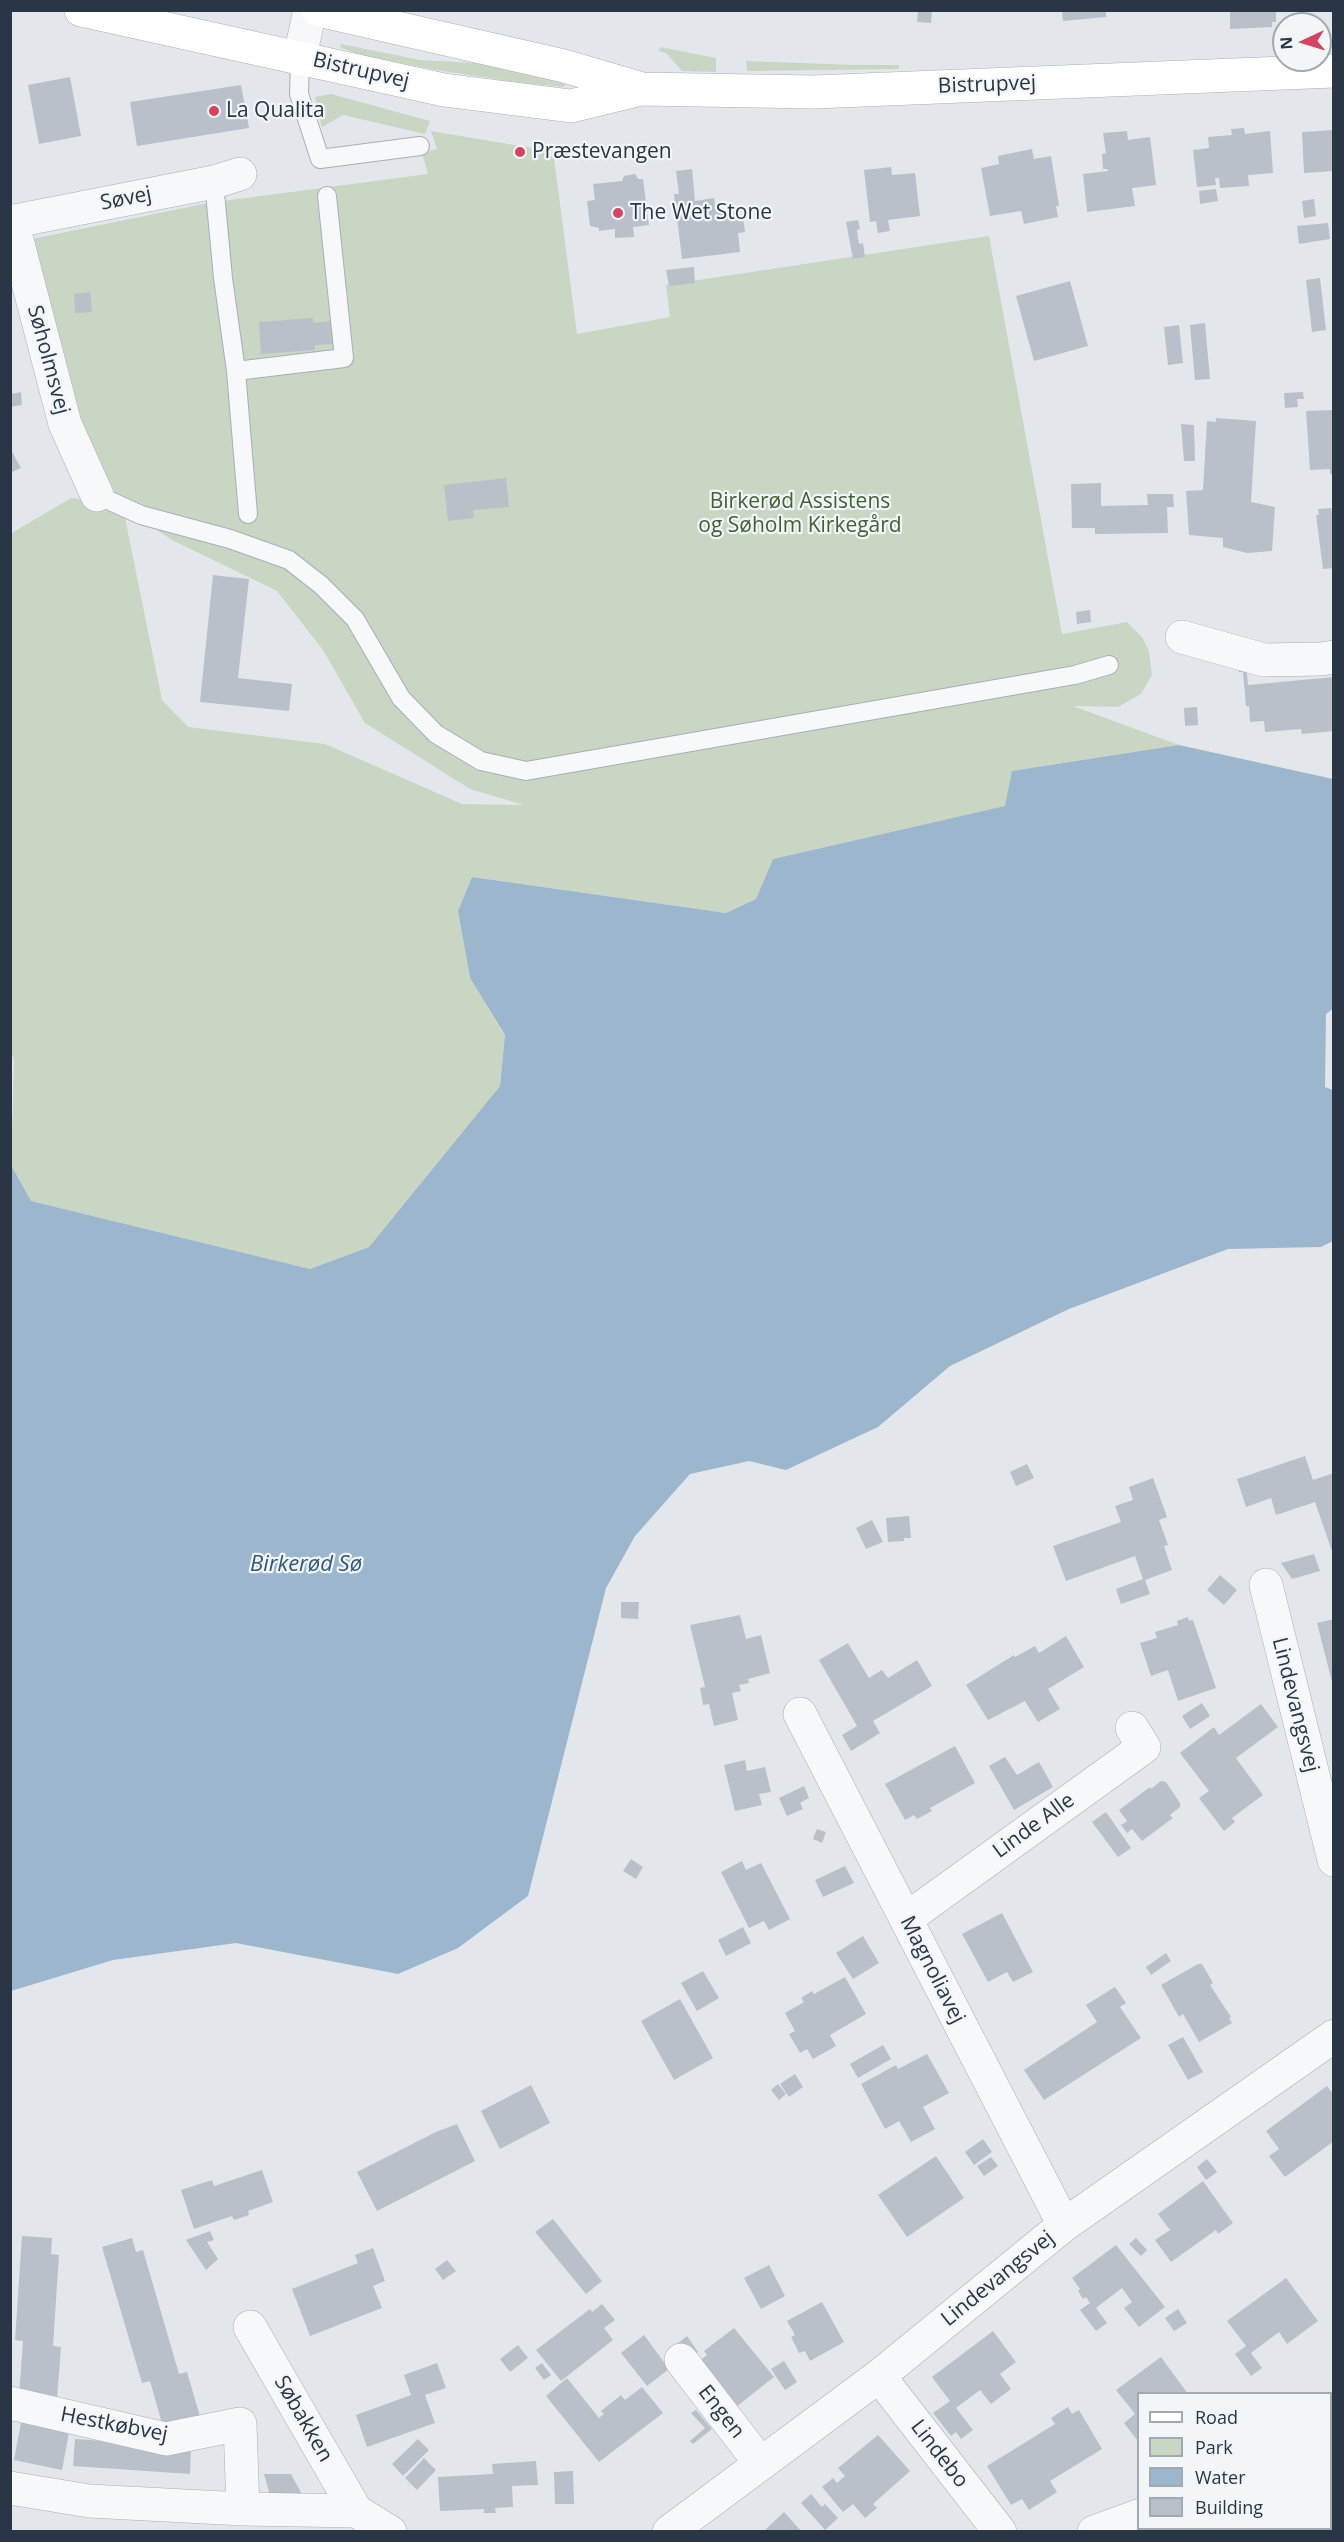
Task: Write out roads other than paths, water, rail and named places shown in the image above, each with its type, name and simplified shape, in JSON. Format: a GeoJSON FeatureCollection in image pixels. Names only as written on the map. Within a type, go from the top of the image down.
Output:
{"type":"FeatureCollection","features":[{"type":"Feature","properties":{"kind":"main road","name":"Bistrupvej"},"geometry":{"type":"LineString","coordinates":[[81,10],[444,90],[571,106],[641,89],[813,92],[1334,71]]}},
{"type":"Feature","properties":{"kind":"main road","name":"Bistrupvej"},"geometry":{"type":"LineString","coordinates":[[318,10],[564,66],[641,89]]}},
{"type":"Feature","properties":{"kind":"street"},"geometry":{"type":"LineString","coordinates":[[300,57],[310,10]]}},
{"type":"Feature","properties":{"kind":"street","name":"Søvej"},"geometry":{"type":"LineString","coordinates":[[11,221],[227,178]]}},
{"type":"Feature","properties":{"kind":"street","name":"Søholmsvej"},"geometry":{"type":"LineString","coordinates":[[11,221],[65,424],[97,495]]}},
{"type":"Feature","properties":{"kind":"street"},"geometry":{"type":"LineString","coordinates":[[1182,637],[1264,660],[1334,657]]}},
{"type":"Feature","properties":{"kind":"street","name":"Lindevangsvej"},"geometry":{"type":"LineString","coordinates":[[1266,1585],[1334,1860]]}},
{"type":"Feature","properties":{"kind":"street","name":"Magnoliavej"},"geometry":{"type":"LineString","coordinates":[[800,1714],[1064,2225]]}},
{"type":"Feature","properties":{"kind":"street","name":"Linde Alle"},"geometry":{"type":"LineString","coordinates":[[906,1919],[1144,1747],[1132,1728]]}},
{"type":"Feature","properties":{"kind":"street","name":"Lindevangsvej"},"geometry":{"type":"LineString","coordinates":[[669,2532],[879,2376],[1064,2225],[1334,2036]]}},
{"type":"Feature","properties":{"kind":"street","name":"Søbakken"},"geometry":{"type":"LineString","coordinates":[[250,2327],[356,2511]]}},
{"type":"Feature","properties":{"kind":"street","name":"Engen"},"geometry":{"type":"LineString","coordinates":[[681,2360],[761,2464]]}},
{"type":"Feature","properties":{"kind":"street","name":"Lindebo"},"geometry":{"type":"LineString","coordinates":[[879,2376],[1000,2532]]}},
{"type":"Feature","properties":{"kind":"street","name":"Hestkøbvej"},"geometry":{"type":"LineString","coordinates":[[10,2403],[166,2439],[240,2424],[243,2509]]}},
{"type":"Feature","properties":{"kind":"street"},"geometry":{"type":"LineString","coordinates":[[10,2488],[88,2500],[243,2509],[305,2521],[356,2511],[390,2532]]}},
{"type":"Feature","properties":{"kind":"street"},"geometry":{"type":"LineString","coordinates":[[1094,2532],[1137,2516]]}},
{"type":"Feature","properties":{"kind":"lane"},"geometry":{"type":"LineString","coordinates":[[300,57],[299,94],[320,159],[420,146]]}},
{"type":"Feature","properties":{"kind":"lane"},"geometry":{"type":"LineString","coordinates":[[227,178],[223,278],[236,371],[248,514]]}},
{"type":"Feature","properties":{"kind":"lane"},"geometry":{"type":"LineString","coordinates":[[236,371],[344,358],[327,196]]}},
{"type":"Feature","properties":{"kind":"lane"},"geometry":{"type":"LineString","coordinates":[[97,495],[141,515],[231,539],[289,560],[321,585],[355,619],[401,698],[436,734],[482,762],[526,771],[1075,675],[1109,665]]}},
{"type":"Feature","properties":{"kind":"water","name":"Birkerød Sø"},"geometry":{"type":"Polygon","coordinates":[[[1179,745],[1333,779],[1334,1008],[1326,1014],[1325,1087],[1333,1090],[1333,1241],[1321,1247],[1228,1249],[1069,1309],[950,1366],[878,1427],[786,1470],[749,1461],[690,1474],[635,1536],[606,1588],[528,1896],[458,1948],[398,1974],[236,1943],[113,1960],[11,1991],[11,1165],[31,1201],[310,1269],[369,1247],[500,1086],[505,1035],[470,978],[458,911],[472,877],[726,913],[756,899],[773,859],[1005,806],[1012,771],[1179,745]]]}},
{"type":"Feature","properties":{"kind":"place","name":"La Qualita"},"geometry":{"type":"Point","coordinates":[214,111]}},
{"type":"Feature","properties":{"kind":"place","name":"Præstevangen"},"geometry":{"type":"Point","coordinates":[520,152]}},
{"type":"Feature","properties":{"kind":"place","name":"The Wet Stone"},"geometry":{"type":"Point","coordinates":[618,213]}},
{"type":"Feature","properties":{"kind":"park label","name":"Birkerød Assistens og Søholm Kirkegård"},"geometry":{"type":"Point","coordinates":[800,514]}}]}
